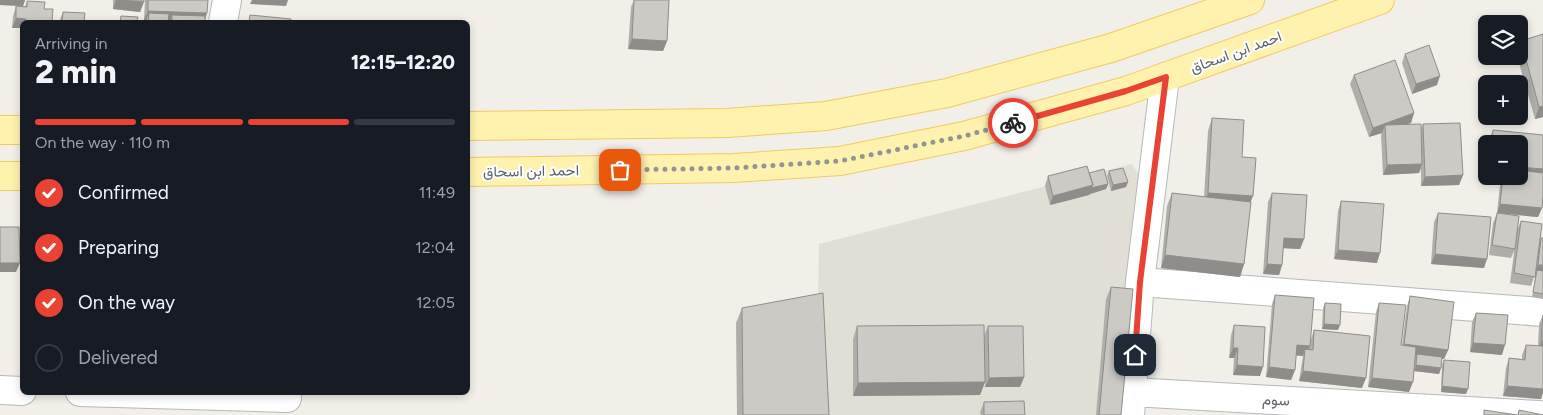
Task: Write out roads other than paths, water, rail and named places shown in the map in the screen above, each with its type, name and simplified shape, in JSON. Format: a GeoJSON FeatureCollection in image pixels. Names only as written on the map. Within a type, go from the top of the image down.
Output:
{"type":"FeatureCollection","features":[{"type":"Feature","properties":{"kind":"main road"},"geometry":{"type":"LineString","coordinates":[[470,126],[727,123],[826,116],[947,93],[1111,48],[1250,0]]}},
{"type":"Feature","properties":{"kind":"main road","name":"احمد ابن اسحاق"},"geometry":{"type":"LineString","coordinates":[[470,172],[734,168],[840,161],[964,136],[1126,91],[1380,0]]}},
{"type":"Feature","properties":{"kind":"main road"},"geometry":{"type":"LineString","coordinates":[[0,130],[20,130]]}},
{"type":"Feature","properties":{"kind":"main road"},"geometry":{"type":"LineString","coordinates":[[0,176],[20,176]]}},
{"type":"Feature","properties":{"kind":"street"},"geometry":{"type":"LineString","coordinates":[[223,20],[227,0]]}},
{"type":"Feature","properties":{"kind":"street"},"geometry":{"type":"LineString","coordinates":[[1131,404],[1140,282],[1166,77]]}},
{"type":"Feature","properties":{"kind":"street"},"geometry":{"type":"LineString","coordinates":[[1140,282],[1543,312]]}},
{"type":"Feature","properties":{"kind":"street"},"geometry":{"type":"LineString","coordinates":[[0,390],[20,391]]}},
{"type":"Feature","properties":{"kind":"street"},"geometry":{"type":"LineString","coordinates":[[142,395],[288,402]]}},
{"type":"Feature","properties":{"kind":"street","name":"سوم"},"geometry":{"type":"LineString","coordinates":[[1131,404],[1539,415]]}}]}
